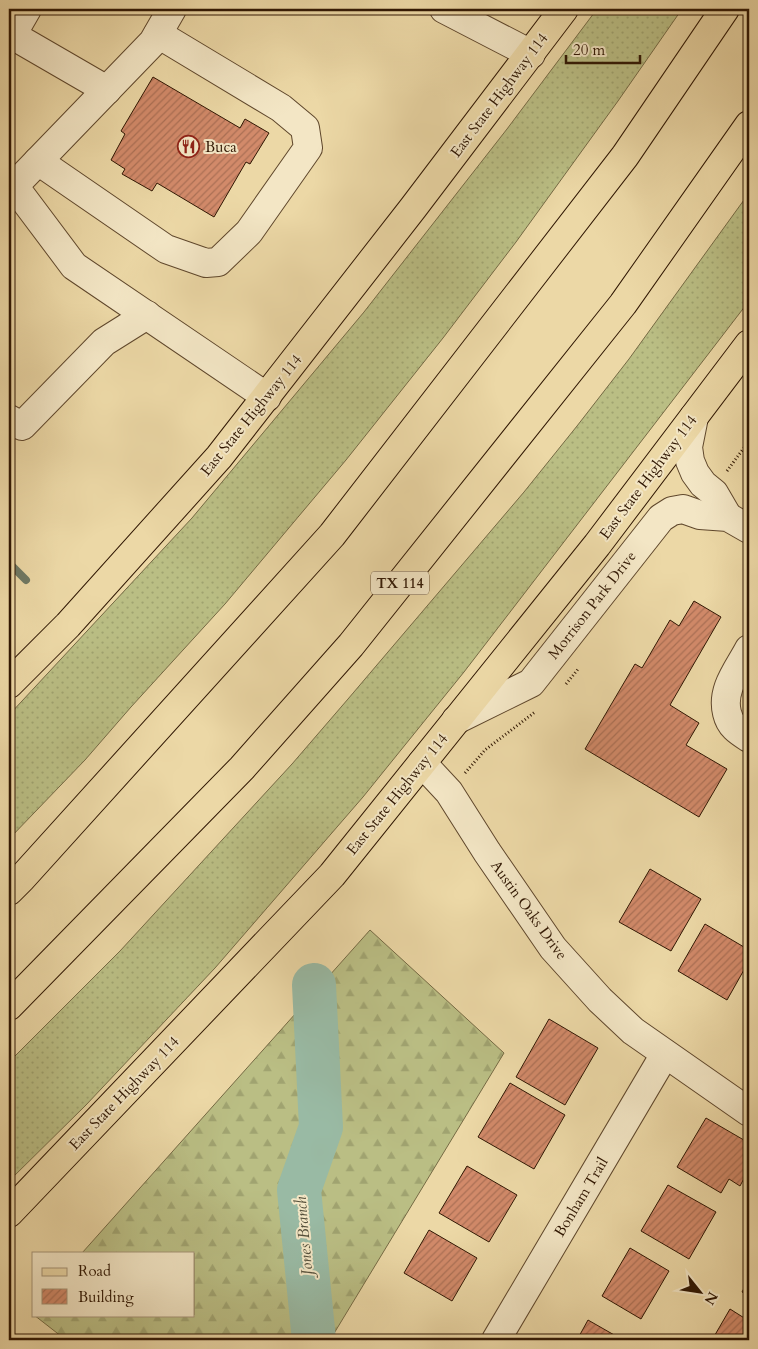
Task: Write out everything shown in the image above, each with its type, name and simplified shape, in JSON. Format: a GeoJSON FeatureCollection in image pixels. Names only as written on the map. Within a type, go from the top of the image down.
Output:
{"type":"FeatureCollection","features":[{"type":"Feature","properties":{"kind":"main road","name":"East State Highway 114"},"geometry":{"type":"LineString","coordinates":[[9,684],[82,611],[219,457],[413,208],[564,9]]}},
{"type":"Feature","properties":{"kind":"main road"},"geometry":{"type":"LineString","coordinates":[[9,891],[332,535],[625,156],[725,9]]}},
{"type":"Feature","properties":{"kind":"main road","name":"TX 114"},"geometry":{"type":"LineString","coordinates":[[9,1006],[242,768],[351,645],[623,304],[749,125]]}},
{"type":"Feature","properties":{"kind":"main road","name":"East State Highway 114"},"geometry":{"type":"LineString","coordinates":[[9,1213],[332,875],[597,545],[749,344]]}},
{"type":"Feature","properties":{"kind":"street"},"geometry":{"type":"LineString","coordinates":[[27,9],[10,38],[106,90]]}},
{"type":"Feature","properties":{"kind":"street"},"geometry":{"type":"LineString","coordinates":[[172,9],[152,42],[11,188],[74,266],[267,397]]}},
{"type":"Feature","properties":{"kind":"street"},"geometry":{"type":"LineString","coordinates":[[444,9],[531,54]]}},
{"type":"Feature","properties":{"kind":"street"},"geometry":{"type":"LineString","coordinates":[[38,162],[166,248],[206,263],[218,262],[248,232],[308,148],[305,128],[281,108],[158,34]]}},
{"type":"Feature","properties":{"kind":"street"},"geometry":{"type":"LineString","coordinates":[[9,419],[22,426],[104,342],[147,315]]}},
{"type":"Feature","properties":{"kind":"street","name":"Morrison Park Drive"},"geometry":{"type":"LineString","coordinates":[[694,416],[688,447],[695,473],[739,523]]}},
{"type":"Feature","properties":{"kind":"street","name":"Morrison Park Drive"},"geometry":{"type":"LineString","coordinates":[[456,720],[531,683],[662,518],[672,511],[682,509],[700,515],[739,523]]}},
{"type":"Feature","properties":{"kind":"street"},"geometry":{"type":"LineString","coordinates":[[749,649],[727,688],[724,703],[729,722],[738,732],[749,738]]}},
{"type":"Feature","properties":{"kind":"street","name":"Austin Oaks Drive"},"geometry":{"type":"LineString","coordinates":[[422,763],[449,792],[487,852],[553,948],[600,1000],[634,1031],[749,1112]]}},
{"type":"Feature","properties":{"kind":"street","name":"Bonham Trail"},"geometry":{"type":"LineString","coordinates":[[496,1340],[665,1054]]}},
{"type":"Feature","properties":{"kind":"green space"},"geometry":{"type":"Polygon","coordinates":[[[597,9],[682,9],[516,242],[346,460],[225,604],[85,760],[9,839],[9,715],[192,518],[364,312],[507,129],[597,9]]]}},
{"type":"Feature","properties":{"kind":"green space"},"geometry":{"type":"Polygon","coordinates":[[[749,193],[749,301],[464,672],[363,797],[215,968],[86,1105],[9,1181],[9,1062],[120,951],[292,764],[348,699],[524,492],[577,426],[629,359],[749,193]]]}},
{"type":"Feature","properties":{"kind":"green space"},"geometry":{"type":"Polygon","coordinates":[[[370,930],[504,1053],[330,1340],[66,1340],[35,1316],[195,1316],[195,1252],[83,1252],[370,930]]]}},
{"type":"Feature","properties":{"kind":"building","name":"Buca"},"geometry":{"type":"Polygon","coordinates":[[[153,77],[240,128],[245,119],[269,133],[250,164],[246,162],[214,217],[157,183],[152,191],[122,174],[125,169],[111,160],[125,134],[121,131],[153,77]]]}},
{"type":"Feature","properties":{"kind":"building"},"geometry":{"type":"Polygon","coordinates":[[[694,601],[721,617],[670,705],[699,723],[686,745],[727,769],[699,817],[585,749],[635,664],[642,668],[670,620],[679,626],[694,601]]]}},
{"type":"Feature","properties":{"kind":"building"},"geometry":{"type":"Polygon","coordinates":[[[650,869],[701,899],[671,951],[619,922],[650,869]]]}},
{"type":"Feature","properties":{"kind":"building"},"geometry":{"type":"Polygon","coordinates":[[[705,924],[749,950],[749,961],[727,1000],[678,971],[705,924]]]}},
{"type":"Feature","properties":{"kind":"building"},"geometry":{"type":"Polygon","coordinates":[[[549,1019],[598,1048],[565,1105],[516,1077],[549,1019]]]}},
{"type":"Feature","properties":{"kind":"building"},"geometry":{"type":"Polygon","coordinates":[[[510,1083],[565,1115],[534,1169],[478,1137],[510,1083]]]}},
{"type":"Feature","properties":{"kind":"building"},"geometry":{"type":"Polygon","coordinates":[[[706,1118],[749,1143],[749,1169],[740,1186],[729,1179],[721,1193],[677,1167],[706,1118]]]}},
{"type":"Feature","properties":{"kind":"building"},"geometry":{"type":"Polygon","coordinates":[[[467,1166],[517,1195],[489,1242],[439,1213],[467,1166]]]}},
{"type":"Feature","properties":{"kind":"building"},"geometry":{"type":"Polygon","coordinates":[[[668,1185],[716,1212],[689,1259],[641,1231],[668,1185]]]}},
{"type":"Feature","properties":{"kind":"building"},"geometry":{"type":"Polygon","coordinates":[[[429,1230],[477,1258],[452,1301],[404,1273],[429,1230]]]}},
{"type":"Feature","properties":{"kind":"building"},"geometry":{"type":"Polygon","coordinates":[[[630,1248],[669,1271],[641,1319],[602,1296],[630,1248]]]}},
{"type":"Feature","properties":{"kind":"building"},"geometry":{"type":"Polygon","coordinates":[[[749,1279],[749,1296],[742,1292],[749,1279]]]}},
{"type":"Feature","properties":{"kind":"building"},"geometry":{"type":"Polygon","coordinates":[[[730,1309],[749,1321],[749,1340],[712,1340],[730,1309]]]}},
{"type":"Feature","properties":{"kind":"building"},"geometry":{"type":"Polygon","coordinates":[[[588,1320],[623,1340],[577,1340],[588,1320]]]}},
{"type":"Feature","properties":{"kind":"waterway","name":"Jones Branch"},"geometry":{"type":"LineString","coordinates":[[9,563],[26,580]]}},
{"type":"Feature","properties":{"kind":"waterway","name":"Jones Branch"},"geometry":{"type":"LineString","coordinates":[[314,985],[321,1127],[299,1190],[314,1340]]}},
{"type":"Feature","properties":{"kind":"place","name":"Buca"},"geometry":{"type":"Point","coordinates":[189,147]}}]}
